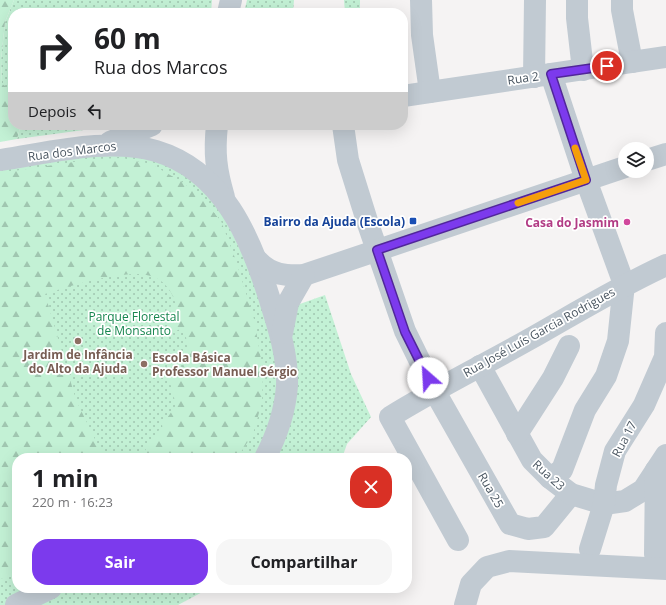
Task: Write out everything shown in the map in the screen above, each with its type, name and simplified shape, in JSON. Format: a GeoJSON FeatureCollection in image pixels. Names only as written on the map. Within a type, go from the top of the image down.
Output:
{"type":"FeatureCollection","features":[{"type":"Feature","properties":{"kind":"street"},"geometry":{"type":"LineString","coordinates":[[420,0],[422,35],[430,92]]}},
{"type":"Feature","properties":{"kind":"street"},"geometry":{"type":"LineString","coordinates":[[535,0],[542,76],[586,180],[624,284],[618,341],[606,376],[585,410],[562,470],[550,478]]}},
{"type":"Feature","properties":{"kind":"street"},"geometry":{"type":"LineString","coordinates":[[578,0],[577,18],[582,70]]}},
{"type":"Feature","properties":{"kind":"street"},"geometry":{"type":"LineString","coordinates":[[622,0],[622,10],[632,62]]}},
{"type":"Feature","properties":{"kind":"street","name":"Rua 2"},"geometry":{"type":"LineString","coordinates":[[408,95],[666,58]]}},
{"type":"Feature","properties":{"kind":"street"},"geometry":{"type":"LineString","coordinates":[[100,145],[139,130]]}},
{"type":"Feature","properties":{"kind":"street"},"geometry":{"type":"LineString","coordinates":[[217,130],[215,158],[217,173],[224,198]]}},
{"type":"Feature","properties":{"kind":"street","name":"Rua 25"},"geometry":{"type":"LineString","coordinates":[[344,130],[348,160],[405,332],[434,390],[510,524],[528,529],[544,527],[571,494]]}},
{"type":"Feature","properties":{"kind":"street","name":"Rua dos Marcos"},"geometry":{"type":"LineString","coordinates":[[0,160],[100,145],[127,145],[172,156],[208,181],[224,198],[241,224],[258,261],[281,336],[286,367],[286,396],[277,433],[267,453]]}},
{"type":"Feature","properties":{"kind":"street"},"geometry":{"type":"LineString","coordinates":[[654,158],[666,154]]}},
{"type":"Feature","properties":{"kind":"street","name":"Rua dos Marcos"},"geometry":{"type":"LineString","coordinates":[[258,261],[267,270],[276,274],[304,275],[618,169]]}},
{"type":"Feature","properties":{"kind":"street","name":"Rua José Luís Garcia Rodrigues"},"geometry":{"type":"LineString","coordinates":[[410,453],[390,417],[434,390],[480,366],[624,284],[666,265]]}},
{"type":"Feature","properties":{"kind":"street","name":"Rua dos Marcos"},"geometry":{"type":"LineString","coordinates":[[281,336],[288,303],[304,275]]}},
{"type":"Feature","properties":{"kind":"street","name":"Rua 17"},"geometry":{"type":"LineString","coordinates":[[590,549],[604,504],[606,485],[615,451],[644,405],[664,357],[666,333]]}},
{"type":"Feature","properties":{"kind":"street"},"geometry":{"type":"LineString","coordinates":[[517,434],[552,378],[569,346]]}},
{"type":"Feature","properties":{"kind":"street","name":"Rua 23"},"geometry":{"type":"LineString","coordinates":[[480,366],[532,460],[550,478],[571,494],[604,504],[625,501],[643,490],[661,462]]}},
{"type":"Feature","properties":{"kind":"street","name":"Rua José Luís Garcia Rodrigues"},"geometry":{"type":"LineString","coordinates":[[412,457],[458,540]]}},
{"type":"Feature","properties":{"kind":"street"},"geometry":{"type":"LineString","coordinates":[[465,605],[471,584],[487,567],[509,561],[662,559],[661,462]]}},
{"type":"Feature","properties":{"kind":"street"},"geometry":{"type":"LineString","coordinates":[[16,605],[41,593]]}},
{"type":"Feature","properties":{"kind":"green space"},"geometry":{"type":"Polygon","coordinates":[[[0,0],[14,0],[11,8],[8,8],[8,15],[5,22],[1,60],[2,84],[8,88],[8,130],[20,130],[17,139],[0,142],[0,0]]]}},
{"type":"Feature","properties":{"kind":"green space"},"geometry":{"type":"Polygon","coordinates":[[[14,0],[212,0],[211,8],[11,8],[14,0]]]}},
{"type":"Feature","properties":{"kind":"green space"},"geometry":{"type":"Polygon","coordinates":[[[247,0],[294,0],[293,8],[245,8],[247,0]]]}},
{"type":"Feature","properties":{"kind":"green space"},"geometry":{"type":"Polygon","coordinates":[[[344,0],[360,0],[360,8],[345,8],[344,0]]]}},
{"type":"Feature","properties":{"kind":"green space"},"geometry":{"type":"Polygon","coordinates":[[[8,15],[8,88],[2,85],[1,60],[5,22],[8,15]]]}},
{"type":"Feature","properties":{"kind":"green space"},"geometry":{"type":"Polygon","coordinates":[[[20,130],[84,130],[17,139],[20,130]]]}},
{"type":"Feature","properties":{"kind":"green space","name":"Parque Florestal de Monsanto"},"geometry":{"type":"Polygon","coordinates":[[[117,144],[205,178],[272,314],[325,295],[351,374],[371,417],[347,444],[344,453],[12,453],[12,593],[201,593],[178,605],[0,605],[0,159],[117,144]]]}},
{"type":"Feature","properties":{"kind":"green space"},"geometry":{"type":"Polygon","coordinates":[[[122,158],[151,164],[184,183],[204,201],[221,221],[235,258],[254,319],[263,371],[262,402],[253,434],[240,453],[143,453],[176,405],[168,375],[180,368],[184,363],[186,356],[187,342],[184,328],[175,331],[170,327],[166,318],[167,308],[176,305],[171,293],[158,279],[140,274],[130,274],[92,280],[45,294],[76,400],[102,453],[12,453],[12,576],[2,579],[0,578],[0,173],[94,159],[122,158]]]}},
{"type":"Feature","properties":{"kind":"slow traffic"},"geometry":{"type":"LineString","coordinates":[[518,203],[586,180],[575,148]]}},
{"type":"Feature","properties":{"kind":"place","name":"Bairro da Ajuda (Escola)"},"geometry":{"type":"Point","coordinates":[413,221]}},
{"type":"Feature","properties":{"kind":"place","name":"Casa do Jasmim"},"geometry":{"type":"Point","coordinates":[627,222]}},
{"type":"Feature","properties":{"kind":"place","name":"Jardim de Infância do Alto da Ajuda"},"geometry":{"type":"Point","coordinates":[78,341]}},
{"type":"Feature","properties":{"kind":"place","name":"Escola Básica Professor Manuel Sérgio"},"geometry":{"type":"Point","coordinates":[144,364]}},
{"type":"Feature","properties":{"kind":"route"},"geometry":{"type":"LineString","coordinates":[[428,378],[405,332],[377,250],[586,180],[551,74],[607,66]]}}]}
